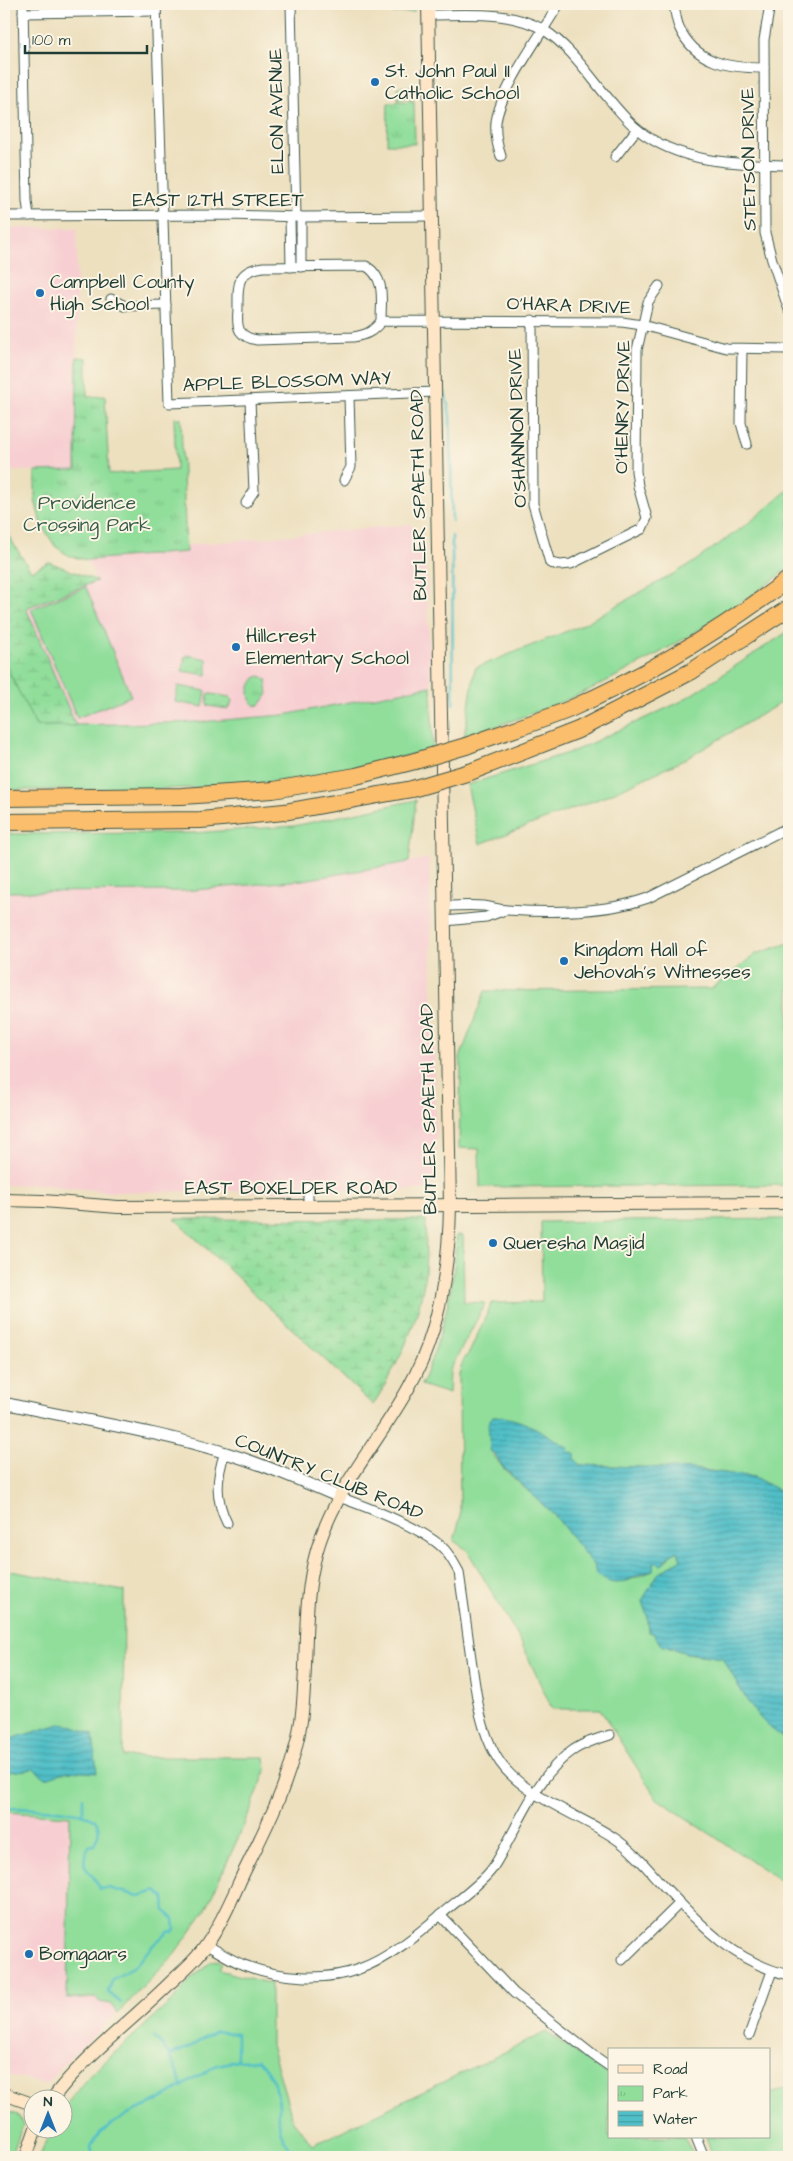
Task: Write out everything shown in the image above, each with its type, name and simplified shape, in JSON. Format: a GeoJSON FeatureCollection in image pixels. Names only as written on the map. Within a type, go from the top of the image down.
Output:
{"type":"FeatureCollection","features":[{"type":"Feature","properties":{"kind":"highway"},"geometry":{"type":"LineString","coordinates":[[4,798],[182,796],[273,790],[356,776],[415,761],[466,746],[569,709],[640,675],[741,615],[789,579]]}},
{"type":"Feature","properties":{"kind":"highway"},"geometry":{"type":"LineString","coordinates":[[4,822],[201,820],[284,812],[412,789],[470,772],[578,730],[692,671],[789,608]]}},
{"type":"Feature","properties":{"kind":"main road","name":"BUTLER SPAETH ROAD"},"geometry":{"type":"LineString","coordinates":[[62,2088],[77,2070],[140,2012],[207,1945],[263,1834],[291,1765],[301,1722],[306,1613],[310,1583],[318,1549],[339,1497],[409,1387],[434,1327],[443,1288],[450,1206],[428,9]]}},
{"type":"Feature","properties":{"kind":"main road","name":"EAST BOXELDER ROAD"},"geometry":{"type":"LineString","coordinates":[[4,1200],[43,1201],[118,1208],[789,1203]]}},
{"type":"Feature","properties":{"kind":"main road"},"geometry":{"type":"LineString","coordinates":[[4,2094],[22,2100]]}},
{"type":"Feature","properties":{"kind":"main road"},"geometry":{"type":"LineString","coordinates":[[26,2157],[33,2138]]}},
{"type":"Feature","properties":{"kind":"street","name":"ELON AVENUE"},"geometry":{"type":"LineString","coordinates":[[291,4],[296,217]]}},
{"type":"Feature","properties":{"kind":"street"},"geometry":{"type":"LineString","coordinates":[[501,156],[497,144],[496,123],[500,105],[509,86],[559,4]]}},
{"type":"Feature","properties":{"kind":"street"},"geometry":{"type":"LineString","coordinates":[[674,4],[678,26],[696,51],[722,65],[764,68]]}},
{"type":"Feature","properties":{"kind":"street","name":"STETSON DRIVE"},"geometry":{"type":"LineString","coordinates":[[770,4],[764,40],[766,232],[772,260],[789,310]]}},
{"type":"Feature","properties":{"kind":"street"},"geometry":{"type":"LineString","coordinates":[[29,216],[26,193],[23,9],[156,7],[166,305],[126,306],[111,300]]}},
{"type":"Feature","properties":{"kind":"street"},"geometry":{"type":"LineString","coordinates":[[428,9],[504,17],[544,30],[566,48],[638,129],[656,142],[686,155],[718,162],[789,165]]}},
{"type":"Feature","properties":{"kind":"street"},"geometry":{"type":"LineString","coordinates":[[615,157],[638,129]]}},
{"type":"Feature","properties":{"kind":"street","name":"EAST 12TH STREET"},"geometry":{"type":"LineString","coordinates":[[4,216],[431,216]]}},
{"type":"Feature","properties":{"kind":"street"},"geometry":{"type":"LineString","coordinates":[[296,217],[301,267]]}},
{"type":"Feature","properties":{"kind":"street"},"geometry":{"type":"LineString","coordinates":[[291,267],[296,217]]}},
{"type":"Feature","properties":{"kind":"street"},"geometry":{"type":"LineString","coordinates":[[366,266],[376,272],[380,282],[381,321],[376,329],[366,335],[353,337],[257,340],[241,333],[237,325],[238,283],[244,275],[252,269],[291,267],[366,266]]}},
{"type":"Feature","properties":{"kind":"street","name":"O'HENRY DRIVE"},"geometry":{"type":"LineString","coordinates":[[647,518],[636,471],[637,350],[648,302],[660,286]]}},
{"type":"Feature","properties":{"kind":"street","name":"APPLE BLOSSOM WAY"},"geometry":{"type":"LineString","coordinates":[[166,305],[169,403],[435,392]]}},
{"type":"Feature","properties":{"kind":"street","name":"O'SHANNON DRIVE"},"geometry":{"type":"LineString","coordinates":[[532,320],[533,504],[550,563],[560,566],[571,564],[642,529],[647,518]]}},
{"type":"Feature","properties":{"kind":"street","name":"O'HARA DRIVE"},"geometry":{"type":"LineString","coordinates":[[381,321],[602,320],[642,325],[726,348],[789,349]]}},
{"type":"Feature","properties":{"kind":"street"},"geometry":{"type":"LineString","coordinates":[[742,349],[741,423],[748,444]]}},
{"type":"Feature","properties":{"kind":"street"},"geometry":{"type":"LineString","coordinates":[[344,480],[351,467],[349,396]]}},
{"type":"Feature","properties":{"kind":"street"},"geometry":{"type":"LineString","coordinates":[[246,503],[254,491],[250,400]]}},
{"type":"Feature","properties":{"kind":"street"},"geometry":{"type":"LineString","coordinates":[[445,906],[485,906],[505,910],[600,909],[628,905],[648,898],[789,826]]}},
{"type":"Feature","properties":{"kind":"street"},"geometry":{"type":"LineString","coordinates":[[446,921],[486,916],[505,910]]}},
{"type":"Feature","properties":{"kind":"street"},"geometry":{"type":"LineString","coordinates":[[308,1186],[308,1206]]}},
{"type":"Feature","properties":{"kind":"street","name":"COUNTRY CLUB ROAD"},"geometry":{"type":"LineString","coordinates":[[4,1403],[225,1452],[271,1468],[339,1497],[422,1534],[442,1546],[452,1558],[459,1572],[484,1731],[497,1758],[512,1776],[535,1793],[614,1838],[639,1859],[711,1933],[739,1956],[772,1972],[789,1975]]}},
{"type":"Feature","properties":{"kind":"street"},"geometry":{"type":"LineString","coordinates":[[225,1452],[218,1480],[217,1495],[226,1524]]}},
{"type":"Feature","properties":{"kind":"street"},"geometry":{"type":"LineString","coordinates":[[207,1945],[244,1965],[268,1972],[321,1976],[341,1974],[359,1969],[381,1959],[440,1915],[490,1871],[548,1773],[571,1751],[586,1743],[610,1735]]}},
{"type":"Feature","properties":{"kind":"street"},"geometry":{"type":"LineString","coordinates":[[622,1960],[680,1903]]}},
{"type":"Feature","properties":{"kind":"street"},"geometry":{"type":"LineString","coordinates":[[440,1915],[514,1993],[593,2056],[608,2065]]}},
{"type":"Feature","properties":{"kind":"street"},"geometry":{"type":"LineString","coordinates":[[749,2035],[772,1972]]}},
{"type":"Feature","properties":{"kind":"street"},"geometry":{"type":"LineString","coordinates":[[696,2138],[704,2157]]}},
{"type":"Feature","properties":{"kind":"shaded area","name":"Campbell County High School"},"geometry":{"type":"Polygon","coordinates":[[[4,228],[77,228],[76,470],[4,471],[4,228]]]}},
{"type":"Feature","properties":{"kind":"shaded area","name":"Hillcrest Elementary School"},"geometry":{"type":"Polygon","coordinates":[[[410,524],[425,543],[431,686],[284,715],[200,722],[76,726],[26,608],[96,581],[87,560],[185,552],[187,545],[410,524]]]}},
{"type":"Feature","properties":{"kind":"shaded area"},"geometry":{"type":"Polygon","coordinates":[[[429,858],[437,1181],[429,1185],[427,1190],[110,1192],[38,1184],[4,1185],[4,892],[184,891],[303,880],[429,858]]]}},
{"type":"Feature","properties":{"kind":"shaded area"},"geometry":{"type":"Polygon","coordinates":[[[4,1812],[70,1815],[67,1997],[95,1998],[100,2002],[109,2004],[118,2013],[63,2064],[49,2082],[44,2084],[4,2074],[4,1812]]]}},
{"type":"Feature","properties":{"kind":"green space"},"geometry":{"type":"Polygon","coordinates":[[[392,4],[414,4],[414,12],[392,13],[392,4]]]}},
{"type":"Feature","properties":{"kind":"green space"},"geometry":{"type":"Polygon","coordinates":[[[414,86],[414,99],[398,100],[398,87],[414,86]]]}},
{"type":"Feature","properties":{"kind":"green space"},"geometry":{"type":"Polygon","coordinates":[[[414,102],[415,144],[387,144],[388,103],[414,102]]]}},
{"type":"Feature","properties":{"kind":"green space","name":"Providence Crossing Park"},"geometry":{"type":"Polygon","coordinates":[[[77,357],[87,358],[87,397],[105,396],[109,474],[176,470],[174,418],[181,418],[186,552],[87,560],[69,556],[55,546],[41,524],[35,500],[35,471],[76,470],[77,357]]]}},
{"type":"Feature","properties":{"kind":"green space"},"geometry":{"type":"Polygon","coordinates":[[[789,489],[789,568],[724,614],[633,668],[574,697],[464,738],[475,668],[580,626],[691,564],[750,522],[789,489]]]}},
{"type":"Feature","properties":{"kind":"green space"},"geometry":{"type":"Polygon","coordinates":[[[4,529],[31,571],[49,562],[97,581],[26,608],[76,726],[36,726],[4,662],[4,529]]]}},
{"type":"Feature","properties":{"kind":"green space"},"geometry":{"type":"Polygon","coordinates":[[[86,587],[131,696],[77,718],[31,609],[86,587]]]}},
{"type":"Feature","properties":{"kind":"green space"},"geometry":{"type":"Polygon","coordinates":[[[789,631],[789,698],[684,760],[604,797],[480,844],[467,785],[574,751],[680,702],[789,631]]]}},
{"type":"Feature","properties":{"kind":"green space"},"geometry":{"type":"Polygon","coordinates":[[[187,655],[207,659],[207,675],[182,671],[187,655]]]}},
{"type":"Feature","properties":{"kind":"green space"},"geometry":{"type":"Polygon","coordinates":[[[4,662],[37,726],[200,722],[284,715],[431,686],[433,749],[352,768],[270,782],[170,789],[4,790],[4,662]]]}},
{"type":"Feature","properties":{"kind":"green space"},"geometry":{"type":"Polygon","coordinates":[[[260,676],[266,679],[268,694],[261,704],[255,706],[250,700],[250,689],[255,678],[260,676]]]}},
{"type":"Feature","properties":{"kind":"green space"},"geometry":{"type":"Polygon","coordinates":[[[178,686],[206,691],[203,707],[175,702],[178,686]]]}},
{"type":"Feature","properties":{"kind":"green space"},"geometry":{"type":"Polygon","coordinates":[[[208,695],[230,697],[232,700],[230,707],[228,709],[208,706],[208,695]]]}},
{"type":"Feature","properties":{"kind":"green space"},"geometry":{"type":"Polygon","coordinates":[[[416,800],[409,862],[303,880],[184,891],[4,892],[4,834],[192,833],[294,826],[416,800]]]}},
{"type":"Feature","properties":{"kind":"green space"},"geometry":{"type":"Polygon","coordinates":[[[789,943],[789,1185],[480,1187],[479,1149],[459,1148],[460,1058],[485,991],[711,989],[756,954],[789,943]]]}},
{"type":"Feature","properties":{"kind":"green space"},"geometry":{"type":"Polygon","coordinates":[[[175,1219],[426,1220],[425,1273],[417,1314],[398,1361],[373,1405],[175,1219]]]}},
{"type":"Feature","properties":{"kind":"green space"},"geometry":{"type":"Polygon","coordinates":[[[789,1219],[789,1496],[754,1477],[694,1469],[579,1465],[563,1447],[541,1431],[504,1417],[493,1416],[490,1450],[503,1468],[556,1517],[594,1566],[622,1583],[653,1571],[653,1562],[668,1560],[672,1553],[678,1551],[681,1559],[658,1574],[642,1601],[648,1618],[649,1632],[653,1633],[661,1645],[687,1653],[723,1658],[750,1705],[758,1715],[767,1725],[789,1740],[789,1886],[656,1798],[600,1709],[552,1709],[520,1640],[467,1550],[454,1541],[460,1518],[459,1374],[463,1361],[470,1351],[492,1303],[542,1302],[541,1222],[789,1219]]]}},
{"type":"Feature","properties":{"kind":"green space"},"geometry":{"type":"Polygon","coordinates":[[[457,1235],[463,1235],[464,1302],[485,1303],[450,1370],[449,1394],[421,1385],[436,1347],[446,1311],[453,1275],[457,1235]]]}},
{"type":"Feature","properties":{"kind":"green space"},"geometry":{"type":"Polygon","coordinates":[[[4,1570],[124,1591],[123,1757],[265,1757],[266,1771],[205,1911],[175,1954],[118,2013],[110,2004],[100,2002],[95,1998],[67,1998],[70,1816],[4,1812],[4,1570]]]}},
{"type":"Feature","properties":{"kind":"green space"},"geometry":{"type":"Polygon","coordinates":[[[216,1960],[222,1963],[219,1970],[271,1984],[271,2045],[293,2121],[313,2145],[546,2032],[608,2074],[608,2138],[685,2138],[695,2157],[39,2157],[47,2138],[72,2138],[72,2097],[87,2078],[174,1999],[191,1979],[212,1961],[216,1960]]]}},
{"type":"Feature","properties":{"kind":"green space"},"geometry":{"type":"Polygon","coordinates":[[[789,2088],[789,2157],[713,2157],[706,2138],[770,2138],[770,2093],[789,2088]]]}},
{"type":"Feature","properties":{"kind":"green space"},"geometry":{"type":"Polygon","coordinates":[[[4,2110],[18,2115],[22,2128],[11,2157],[4,2157],[4,2110]]]}},
{"type":"Feature","properties":{"kind":"water"},"geometry":{"type":"Polygon","coordinates":[[[493,1416],[513,1419],[540,1431],[567,1447],[569,1452],[575,1454],[575,1459],[580,1465],[694,1469],[754,1477],[789,1496],[789,1740],[767,1725],[758,1715],[750,1705],[723,1658],[687,1653],[661,1645],[653,1633],[649,1632],[648,1618],[642,1601],[658,1574],[681,1559],[678,1551],[672,1553],[662,1565],[654,1562],[653,1571],[624,1582],[612,1583],[596,1574],[594,1566],[556,1517],[503,1467],[495,1454],[490,1450],[488,1423],[493,1416]]]}},
{"type":"Feature","properties":{"kind":"water"},"geometry":{"type":"Polygon","coordinates":[[[63,1723],[93,1734],[97,1773],[67,1771],[46,1778],[34,1769],[10,1772],[4,1767],[4,1741],[63,1723]]]}},
{"type":"Feature","properties":{"kind":"waterway"},"geometry":{"type":"LineString","coordinates":[[445,392],[450,415],[452,521]]}},
{"type":"Feature","properties":{"kind":"waterway"},"geometry":{"type":"LineString","coordinates":[[452,536],[453,704]]}},
{"type":"Feature","properties":{"kind":"waterway"},"geometry":{"type":"LineString","coordinates":[[83,1798],[83,1814]]}},
{"type":"Feature","properties":{"kind":"waterway"},"geometry":{"type":"LineString","coordinates":[[4,1808],[69,1811],[92,1818],[97,1823],[99,1831],[94,1845],[89,1846],[84,1861],[87,1870],[94,1877],[100,1889],[108,1888],[139,1896],[157,1891],[164,1898],[165,1911],[174,1919],[175,1929],[155,1943],[133,1968],[113,1979],[108,1992],[121,2003]]}},
{"type":"Feature","properties":{"kind":"waterway"},"geometry":{"type":"LineString","coordinates":[[170,2055],[190,2047],[215,2031],[237,2034],[237,2061]]}},
{"type":"Feature","properties":{"kind":"waterway"},"geometry":{"type":"LineString","coordinates":[[154,2037],[170,2055],[183,2087]]}},
{"type":"Feature","properties":{"kind":"waterway"},"geometry":{"type":"LineString","coordinates":[[93,2157],[91,2146],[100,2132],[128,2114],[158,2101],[217,2065],[237,2061],[258,2060],[270,2075],[275,2087],[279,2106],[280,2130],[296,2157]]}},
{"type":"Feature","properties":{"kind":"place","name":"St. John Paul II Catholic School"},"geometry":{"type":"Point","coordinates":[375,82]}},
{"type":"Feature","properties":{"kind":"place","name":"Campbell County High School"},"geometry":{"type":"Point","coordinates":[40,293]}},
{"type":"Feature","properties":{"kind":"place","name":"Hillcrest Elementary School"},"geometry":{"type":"Point","coordinates":[236,647]}},
{"type":"Feature","properties":{"kind":"place","name":"Kingdom Hall of Jehovah’s Witnesses"},"geometry":{"type":"Point","coordinates":[564,961]}},
{"type":"Feature","properties":{"kind":"place","name":"Queresha Masjid"},"geometry":{"type":"Point","coordinates":[493,1243]}},
{"type":"Feature","properties":{"kind":"place","name":"Bomgaars"},"geometry":{"type":"Point","coordinates":[29,1954]}}]}
